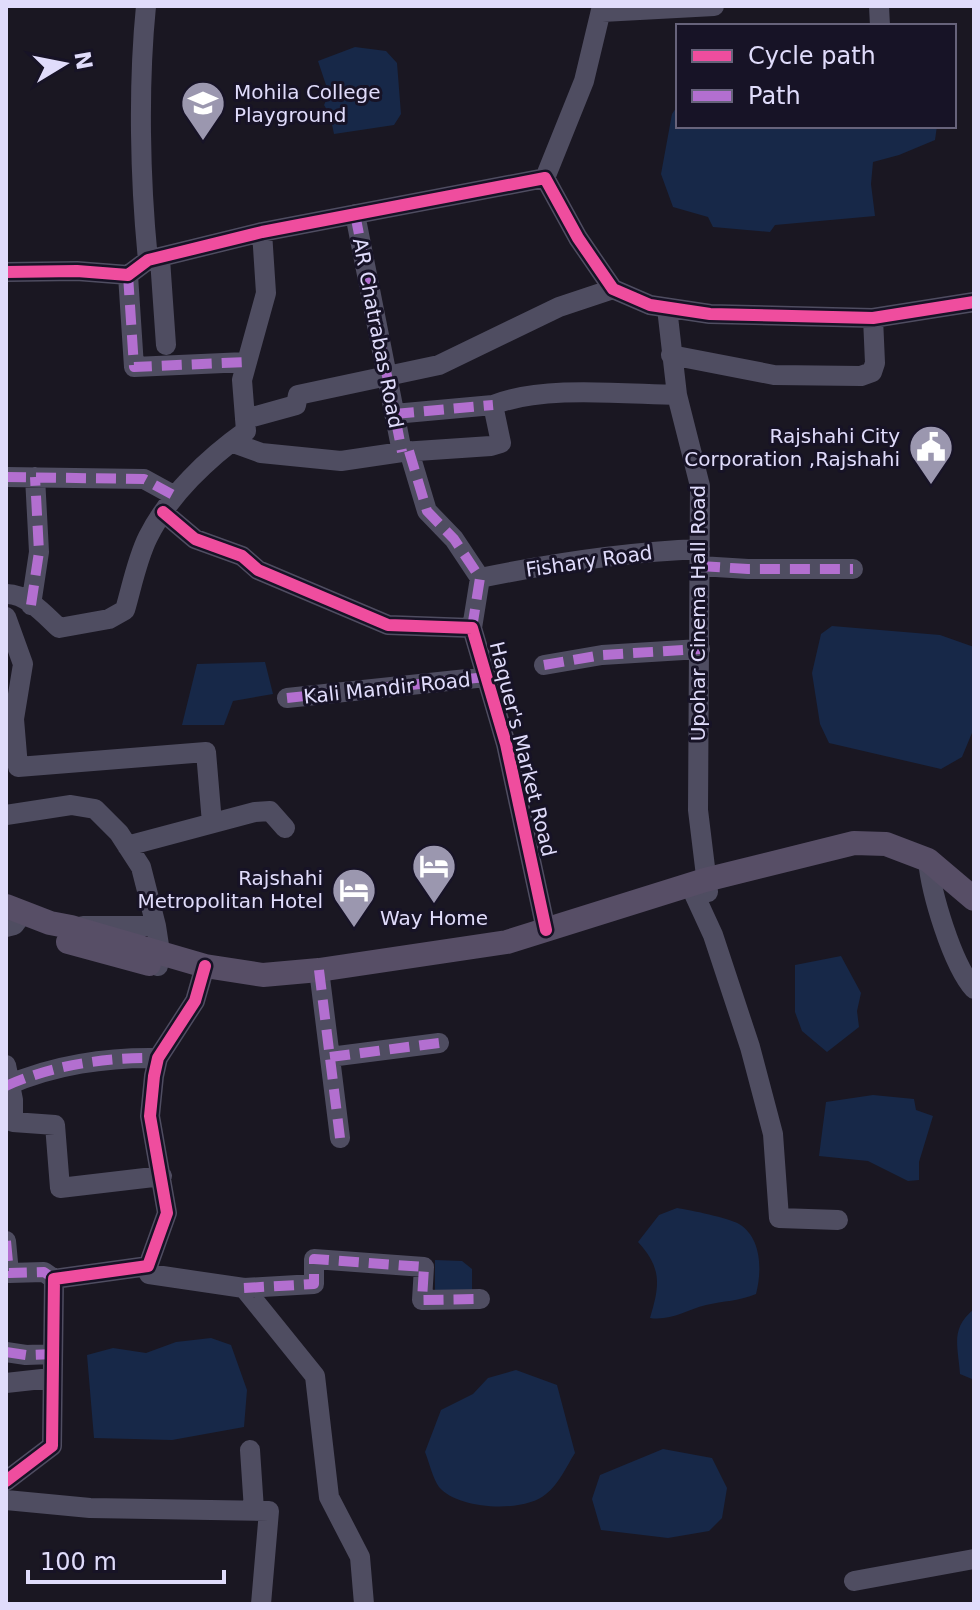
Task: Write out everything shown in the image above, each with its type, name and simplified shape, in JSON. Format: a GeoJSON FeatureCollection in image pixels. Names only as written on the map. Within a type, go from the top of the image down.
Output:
{"type":"FeatureCollection","features":[{"type":"Feature","properties":{"kind":"main road"},"geometry":{"type":"LineString","coordinates":[[319,973],[507,942],[854,843],[886,844],[929,868],[974,899]]}},
{"type":"Feature","properties":{"kind":"main road"},"geometry":{"type":"LineString","coordinates":[[929,868],[974,916]]}},
{"type":"Feature","properties":{"kind":"main road"},"geometry":{"type":"LineString","coordinates":[[11,919],[71,927],[159,959],[205,971],[263,975],[319,973],[510,948],[700,888]]}},
{"type":"Feature","properties":{"kind":"main road"},"geometry":{"type":"LineString","coordinates":[[11,919],[111,956],[159,959]]}},
{"type":"Feature","properties":{"kind":"street"},"geometry":{"type":"LineString","coordinates":[[146,6],[143,36],[143,212],[154,259],[166,345]]}},
{"type":"Feature","properties":{"kind":"street"},"geometry":{"type":"LineString","coordinates":[[545,178],[584,81],[602,9],[714,6]]}},
{"type":"Feature","properties":{"kind":"street"},"geometry":{"type":"LineString","coordinates":[[6,272],[77,271],[128,275],[154,259],[262,232],[545,178]]}},
{"type":"Feature","properties":{"kind":"street"},"geometry":{"type":"LineString","coordinates":[[545,178],[578,238],[613,289],[650,305],[710,314],[873,318],[974,302]]}},
{"type":"Feature","properties":{"kind":"street","name":"AR Chatrabas Road"},"geometry":{"type":"LineString","coordinates":[[355,214],[386,376],[405,452],[427,511],[454,539],[480,578]]}},
{"type":"Feature","properties":{"kind":"street"},"geometry":{"type":"LineString","coordinates":[[6,594],[13,593],[59,628],[109,619],[125,610],[147,539],[169,504],[246,431],[242,380],[266,293],[262,232]]}},
{"type":"Feature","properties":{"kind":"street"},"geometry":{"type":"LineString","coordinates":[[128,275],[134,367],[246,362]]}},
{"type":"Feature","properties":{"kind":"street"},"geometry":{"type":"LineString","coordinates":[[245,419],[296,405],[298,395],[439,365],[559,307],[613,289]]}},
{"type":"Feature","properties":{"kind":"street","name":"Upohar Cinema Hall Road"},"geometry":{"type":"LineString","coordinates":[[667,308],[677,395],[700,486],[700,888],[750,1047],[773,1134],[779,1218],[838,1220]]}},
{"type":"Feature","properties":{"kind":"street"},"geometry":{"type":"LineString","coordinates":[[671,355],[774,375],[861,376],[872,372],[875,363],[873,318]]}},
{"type":"Feature","properties":{"kind":"street"},"geometry":{"type":"LineString","coordinates":[[394,414],[493,405],[512,397],[525,396],[677,395]]}},
{"type":"Feature","properties":{"kind":"street"},"geometry":{"type":"LineString","coordinates":[[231,442],[261,453],[341,461],[405,452],[491,446],[501,443],[493,405]]}},
{"type":"Feature","properties":{"kind":"street","name":"Haquer's Market Road"},"geometry":{"type":"LineString","coordinates":[[6,477],[144,479],[169,504],[195,539],[242,556],[258,570],[388,625],[472,628],[506,744],[546,930]]}},
{"type":"Feature","properties":{"kind":"street"},"geometry":{"type":"LineString","coordinates":[[31,605],[39,552],[35,477]]}},
{"type":"Feature","properties":{"kind":"street","name":"Fishary Road"},"geometry":{"type":"LineString","coordinates":[[480,578],[557,562],[640,551],[700,557],[748,569],[853,569]]}},
{"type":"Feature","properties":{"kind":"street"},"geometry":{"type":"LineString","coordinates":[[472,628],[480,578]]}},
{"type":"Feature","properties":{"kind":"street"},"geometry":{"type":"LineString","coordinates":[[6,617],[23,664],[14,719],[18,767],[206,752],[212,823]]}},
{"type":"Feature","properties":{"kind":"street"},"geometry":{"type":"LineString","coordinates":[[544,665],[602,655],[700,649]]}},
{"type":"Feature","properties":{"kind":"street","name":"Kali Mandir Road"},"geometry":{"type":"LineString","coordinates":[[287,698],[486,677]]}},
{"type":"Feature","properties":{"kind":"street"},"geometry":{"type":"LineString","coordinates":[[6,815],[71,805],[95,809],[141,867],[156,926],[159,959]]}},
{"type":"Feature","properties":{"kind":"street"},"geometry":{"type":"LineString","coordinates":[[127,846],[255,812],[270,811],[285,828]]}},
{"type":"Feature","properties":{"kind":"street"},"geometry":{"type":"LineString","coordinates":[[929,868],[943,924],[974,989]]}},
{"type":"Feature","properties":{"kind":"street"},"geometry":{"type":"LineString","coordinates":[[71,927],[156,926]]}},
{"type":"Feature","properties":{"kind":"street"},"geometry":{"type":"LineString","coordinates":[[205,971],[195,1001],[158,1058],[150,1116],[167,1213],[148,1266],[149,1274],[244,1288],[314,1284],[314,1259],[424,1267],[422,1300],[480,1299]]}},
{"type":"Feature","properties":{"kind":"street"},"geometry":{"type":"LineString","coordinates":[[319,973],[340,1138]]}},
{"type":"Feature","properties":{"kind":"street"},"geometry":{"type":"LineString","coordinates":[[330,1057],[439,1043]]}},
{"type":"Feature","properties":{"kind":"street"},"geometry":{"type":"LineString","coordinates":[[158,1058],[117,1057],[7,1078],[13,1122],[55,1125],[60,1188],[162,1176]]}},
{"type":"Feature","properties":{"kind":"street"},"geometry":{"type":"LineString","coordinates":[[6,1241],[9,1273],[44,1272],[54,1279],[148,1266]]}},
{"type":"Feature","properties":{"kind":"street"},"geometry":{"type":"LineString","coordinates":[[6,1481],[52,1446],[54,1279]]}},
{"type":"Feature","properties":{"kind":"street"},"geometry":{"type":"LineString","coordinates":[[244,1288],[315,1376],[329,1497],[360,1557],[364,1604]]}},
{"type":"Feature","properties":{"kind":"street"},"geometry":{"type":"LineString","coordinates":[[6,1352],[53,1354]]}},
{"type":"Feature","properties":{"kind":"street"},"geometry":{"type":"LineString","coordinates":[[6,1383],[51,1378]]}},
{"type":"Feature","properties":{"kind":"street"},"geometry":{"type":"LineString","coordinates":[[250,1450],[254,1510]]}},
{"type":"Feature","properties":{"kind":"street"},"geometry":{"type":"LineString","coordinates":[[6,1500],[90,1508],[269,1511],[261,1604]]}},
{"type":"Feature","properties":{"kind":"street"},"geometry":{"type":"LineString","coordinates":[[854,1581],[974,1559]]}},
{"type":"Feature","properties":{"kind":"water"},"geometry":{"type":"Polygon","coordinates":[[[355,47],[386,51],[397,63],[401,114],[394,125],[334,134],[330,115],[324,105],[329,94],[318,61],[355,47]]]}},
{"type":"Feature","properties":{"kind":"water"},"geometry":{"type":"Polygon","coordinates":[[[676,108],[676,128],[937,128],[935,140],[873,162],[871,184],[875,216],[775,225],[770,232],[713,227],[708,217],[673,207],[661,174],[672,114],[676,108]]]}},
{"type":"Feature","properties":{"kind":"water"},"geometry":{"type":"Polygon","coordinates":[[[832,626],[940,635],[974,647],[974,728],[962,757],[941,769],[829,743],[820,724],[812,673],[821,634],[832,626]]]}},
{"type":"Feature","properties":{"kind":"water"},"geometry":{"type":"Polygon","coordinates":[[[265,662],[273,694],[233,701],[224,725],[182,725],[197,664],[265,662]]]}},
{"type":"Feature","properties":{"kind":"water"},"geometry":{"type":"Polygon","coordinates":[[[841,956],[861,993],[857,1011],[859,1027],[827,1052],[802,1031],[795,1012],[795,965],[841,956]]]}},
{"type":"Feature","properties":{"kind":"water"},"geometry":{"type":"Polygon","coordinates":[[[873,1095],[914,1099],[916,1110],[933,1116],[919,1162],[919,1180],[908,1181],[868,1161],[819,1156],[826,1102],[873,1095]]]}},
{"type":"Feature","properties":{"kind":"water"},"geometry":{"type":"Polygon","coordinates":[[[677,1208],[727,1219],[747,1230],[758,1256],[756,1294],[706,1305],[672,1317],[650,1318],[657,1277],[651,1260],[638,1242],[659,1215],[677,1208]]]}},
{"type":"Feature","properties":{"kind":"water"},"geometry":{"type":"Polygon","coordinates":[[[435,1260],[462,1261],[472,1269],[472,1298],[435,1298],[435,1260]]]}},
{"type":"Feature","properties":{"kind":"water"},"geometry":{"type":"Polygon","coordinates":[[[974,1309],[972,1379],[960,1374],[957,1338],[961,1324],[974,1309]]]}},
{"type":"Feature","properties":{"kind":"water"},"geometry":{"type":"Polygon","coordinates":[[[211,1338],[231,1345],[247,1390],[244,1427],[172,1440],[94,1438],[87,1355],[113,1348],[146,1353],[176,1342],[211,1338]]]}},
{"type":"Feature","properties":{"kind":"water"},"geometry":{"type":"Polygon","coordinates":[[[516,1370],[557,1385],[575,1453],[555,1485],[536,1500],[492,1506],[448,1495],[437,1484],[425,1452],[441,1410],[473,1394],[488,1378],[516,1370]]]}},
{"type":"Feature","properties":{"kind":"water"},"geometry":{"type":"Polygon","coordinates":[[[663,1449],[712,1458],[727,1488],[722,1518],[709,1531],[668,1538],[601,1530],[592,1499],[600,1475],[663,1449]]]}},
{"type":"Feature","properties":{"kind":"marked path"},"geometry":{"type":"LineString","coordinates":[[355,214],[402,452]]}},
{"type":"Feature","properties":{"kind":"marked path"},"geometry":{"type":"LineString","coordinates":[[128,275],[134,367],[246,362]]}},
{"type":"Feature","properties":{"kind":"marked path"},"geometry":{"type":"LineString","coordinates":[[394,414],[493,405]]}},
{"type":"Feature","properties":{"kind":"marked path"},"geometry":{"type":"LineString","coordinates":[[409,451],[427,511],[454,539],[480,578],[472,628]]}},
{"type":"Feature","properties":{"kind":"marked path"},"geometry":{"type":"LineString","coordinates":[[6,477],[144,479],[175,496]]}},
{"type":"Feature","properties":{"kind":"marked path"},"geometry":{"type":"LineString","coordinates":[[31,605],[39,552],[35,477]]}},
{"type":"Feature","properties":{"kind":"marked path"},"geometry":{"type":"LineString","coordinates":[[700,566],[853,569]]}},
{"type":"Feature","properties":{"kind":"marked path"},"geometry":{"type":"LineString","coordinates":[[544,665],[602,655],[700,649]]}},
{"type":"Feature","properties":{"kind":"marked path"},"geometry":{"type":"LineString","coordinates":[[287,698],[486,677]]}},
{"type":"Feature","properties":{"kind":"marked path"},"geometry":{"type":"LineString","coordinates":[[319,970],[340,1138]]}},
{"type":"Feature","properties":{"kind":"marked path"},"geometry":{"type":"LineString","coordinates":[[330,1057],[439,1043]]}},
{"type":"Feature","properties":{"kind":"marked path"},"geometry":{"type":"LineString","coordinates":[[6,1086],[80,1064],[158,1058]]}},
{"type":"Feature","properties":{"kind":"marked path"},"geometry":{"type":"LineString","coordinates":[[6,1241],[9,1273],[44,1272],[54,1279]]}},
{"type":"Feature","properties":{"kind":"marked path"},"geometry":{"type":"LineString","coordinates":[[244,1288],[314,1284],[314,1259],[424,1267],[422,1300],[480,1299]]}},
{"type":"Feature","properties":{"kind":"marked path"},"geometry":{"type":"LineString","coordinates":[[6,1352],[53,1354]]}},
{"type":"Feature","properties":{"kind":"cycle path"},"geometry":{"type":"LineString","coordinates":[[6,272],[77,271],[128,275],[148,260],[262,232],[545,178],[578,238],[613,289],[650,305],[710,314],[873,318],[974,302]]}},
{"type":"Feature","properties":{"kind":"cycle path"},"geometry":{"type":"LineString","coordinates":[[163,512],[195,539],[242,556],[258,570],[388,625],[472,628],[506,744],[546,930]]}},
{"type":"Feature","properties":{"kind":"cycle path"},"geometry":{"type":"LineString","coordinates":[[6,1481],[52,1446],[54,1279],[148,1266],[167,1213],[150,1116],[154,1076],[158,1058],[195,1001],[205,966]]}},
{"type":"Feature","properties":{"kind":"place","name":"Mohila College Playground"},"geometry":{"type":"Point","coordinates":[203,142]}},
{"type":"Feature","properties":{"kind":"place","name":"Rajshahi City Corporation ,Rajshahi"},"geometry":{"type":"Point","coordinates":[931,486]}},
{"type":"Feature","properties":{"kind":"place","name":"Way Home"},"geometry":{"type":"Point","coordinates":[434,905]}},
{"type":"Feature","properties":{"kind":"place","name":"Rajshahi Metropolitan Hotel"},"geometry":{"type":"Point","coordinates":[354,929]}}]}
